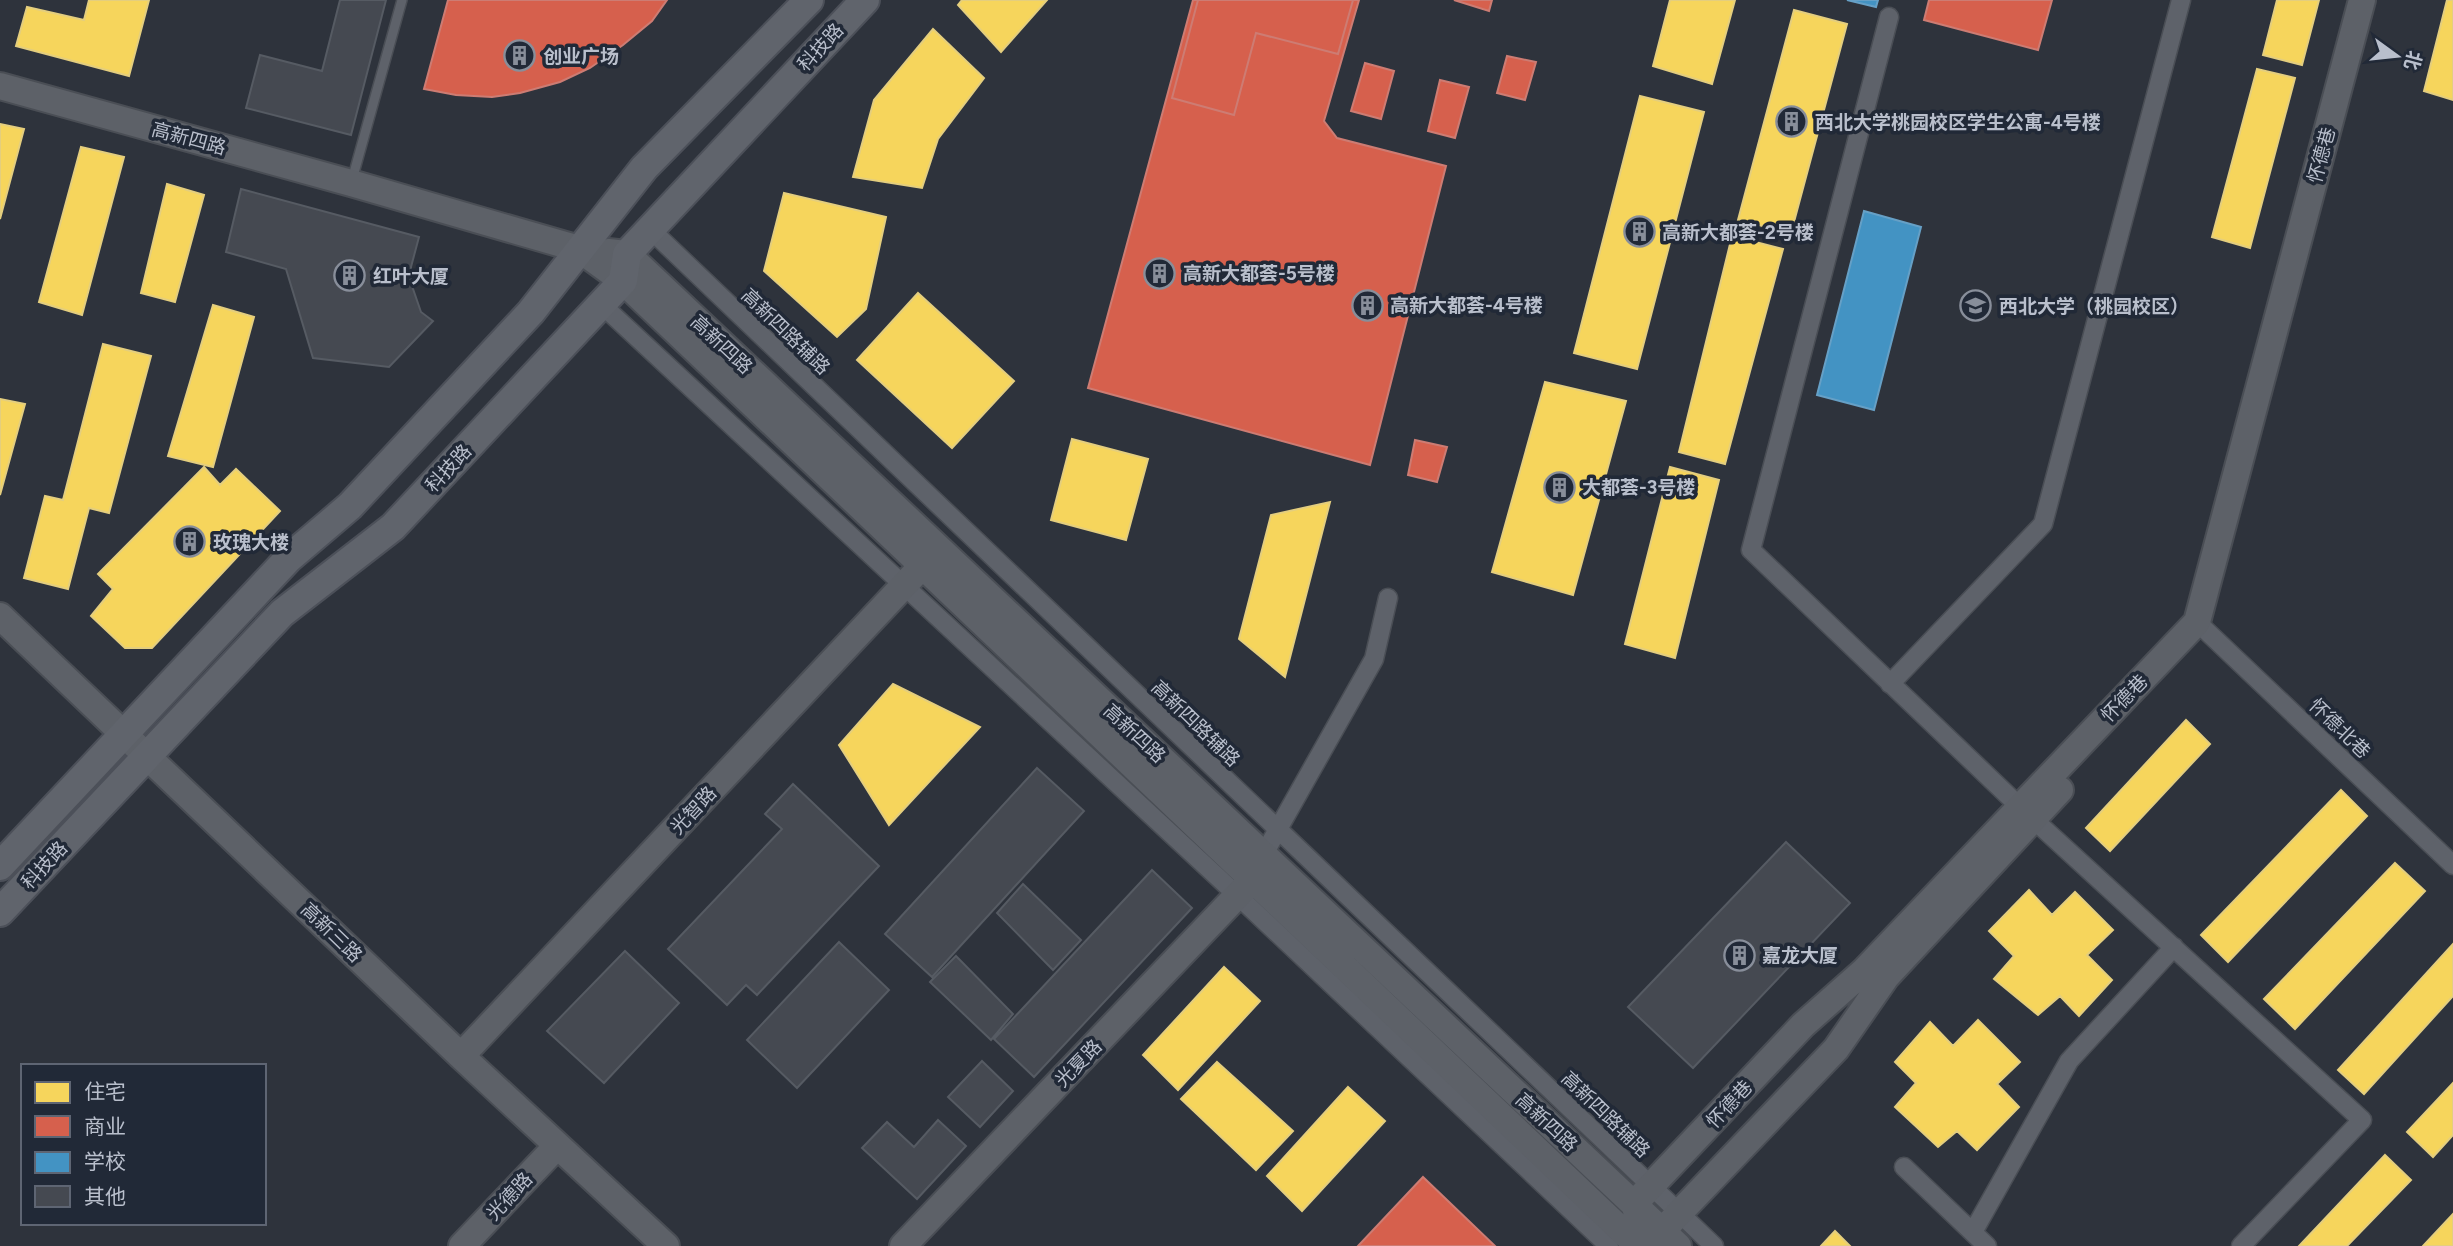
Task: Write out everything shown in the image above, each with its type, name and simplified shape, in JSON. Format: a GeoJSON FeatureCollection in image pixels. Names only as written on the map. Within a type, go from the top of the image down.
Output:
{"type":"FeatureCollection","features":[{"type":"Feature","properties":{"kind":"main road","name":"科技路"},"geometry":{"type":"LineString","coordinates":[[0,866],[289,558],[350,506],[531,312],[644,168],[809,0]]}},
{"type":"Feature","properties":{"kind":"main road","name":"科技路"},"geometry":{"type":"LineString","coordinates":[[0,912],[282,613],[393,527],[601,304],[650,229],[865,0]]}},
{"type":"Feature","properties":{"kind":"street"},"geometry":{"type":"LineString","coordinates":[[1891,684],[2043,524],[2181,0]]}},
{"type":"Feature","properties":{"kind":"street","name":"怀德巷"},"geometry":{"type":"LineString","coordinates":[[2202,626],[2362,0]]}},
{"type":"Feature","properties":{"kind":"street","name":"怀德巷"},"geometry":{"type":"LineString","coordinates":[[1665,1236],[1836,1049],[1885,976],[2027,813],[2202,626],[2381,0]]}},
{"type":"Feature","properties":{"kind":"street"},"geometry":{"type":"LineString","coordinates":[[1889,17],[1751,550],[2027,813],[2362,1120],[2241,1246]]}},
{"type":"Feature","properties":{"kind":"street","name":"高新四路"},"geometry":{"type":"LineString","coordinates":[[0,86],[579,249],[625,267],[1264,854],[1643,1195],[1665,1236]]}},
{"type":"Feature","properties":{"kind":"street","name":"高新四路辅路"},"geometry":{"type":"LineString","coordinates":[[650,229],[1277,830],[1643,1195]]}},
{"type":"Feature","properties":{"kind":"street","name":"高新四路"},"geometry":{"type":"LineString","coordinates":[[625,267],[1245,887],[1638,1246]]}},
{"type":"Feature","properties":{"kind":"street"},"geometry":{"type":"LineString","coordinates":[[601,304],[904,586],[1245,887],[1609,1246]]}},
{"type":"Feature","properties":{"kind":"street","name":"光智路"},"geometry":{"type":"LineString","coordinates":[[461,1056],[924,564]]}},
{"type":"Feature","properties":{"kind":"street"},"geometry":{"type":"LineString","coordinates":[[1264,854],[1374,659],[1388,598]]}},
{"type":"Feature","properties":{"kind":"street","name":"高新三路"},"geometry":{"type":"LineString","coordinates":[[0,615],[461,1056],[666,1246]]}},
{"type":"Feature","properties":{"kind":"street","name":"怀德北巷"},"geometry":{"type":"LineString","coordinates":[[2202,626],[2453,865]]}},
{"type":"Feature","properties":{"kind":"street","name":"怀德巷"},"geometry":{"type":"LineString","coordinates":[[1643,1195],[1803,1025],[1864,971],[2027,813]]}},
{"type":"Feature","properties":{"kind":"street","name":"光夏路"},"geometry":{"type":"LineString","coordinates":[[903,1246],[1245,887]]}},
{"type":"Feature","properties":{"kind":"street"},"geometry":{"type":"LineString","coordinates":[[1973,1233],[2069,1061],[2174,947]]}},
{"type":"Feature","properties":{"kind":"street","name":"光德路"},"geometry":{"type":"LineString","coordinates":[[462,1246],[557,1146]]}},
{"type":"Feature","properties":{"kind":"street"},"geometry":{"type":"LineString","coordinates":[[1904,1167],[1987,1246]]}},
{"type":"Feature","properties":{"kind":"street"},"geometry":{"type":"LineString","coordinates":[[1665,1236],[1714,1246]]}},
{"type":"Feature","properties":{"kind":"lane"},"geometry":{"type":"LineString","coordinates":[[351,183],[402,0]]}},
{"type":"Feature","properties":{"kind":"building: 住宅"},"geometry":{"type":"Polygon","coordinates":[[[89,0],[149,0],[129,76],[16,46],[27,7],[84,20],[89,0]]]}},
{"type":"Feature","properties":{"kind":"building: 住宅"},"geometry":{"type":"Polygon","coordinates":[[[962,0],[1047,0],[1001,52],[958,5],[962,0]]]}},
{"type":"Feature","properties":{"kind":"building: 住宅"},"geometry":{"type":"Polygon","coordinates":[[[1670,0],[1735,0],[1712,84],[1653,66],[1670,0]]]}},
{"type":"Feature","properties":{"kind":"building: 住宅"},"geometry":{"type":"Polygon","coordinates":[[[2277,0],[2319,0],[2302,65],[2263,55],[2277,0]]]}},
{"type":"Feature","properties":{"kind":"building: 住宅"},"geometry":{"type":"Polygon","coordinates":[[[2447,0],[2453,0],[2453,100],[2424,91],[2447,0]]]}},
{"type":"Feature","properties":{"kind":"building: 住宅","name":"西北大学桃园校区学生公寓-4号楼"},"geometry":{"type":"Polygon","coordinates":[[[1794,10],[1847,24],[1791,233],[1738,220],[1794,10]]]}},
{"type":"Feature","properties":{"kind":"building: 住宅"},"geometry":{"type":"Polygon","coordinates":[[[933,29],[984,78],[938,139],[922,188],[853,177],[874,100],[933,29]]]}},
{"type":"Feature","properties":{"kind":"building: 住宅"},"geometry":{"type":"Polygon","coordinates":[[[2257,69],[2295,78],[2250,248],[2212,237],[2257,69]]]}},
{"type":"Feature","properties":{"kind":"building: 住宅","name":"高新大都荟-2号楼"},"geometry":{"type":"Polygon","coordinates":[[[1640,96],[1704,112],[1637,369],[1574,353],[1640,96]]]}},
{"type":"Feature","properties":{"kind":"building: 住宅"},"geometry":{"type":"Polygon","coordinates":[[[0,124],[24,129],[0,219],[0,124]]]}},
{"type":"Feature","properties":{"kind":"building: 住宅","name":"高新大都荟-5号楼"},"geometry":{"type":"Polygon","coordinates":[[[1160,144],[1226,160],[1160,402],[1093,385],[1160,144]]]}},
{"type":"Feature","properties":{"kind":"building: 住宅"},"geometry":{"type":"Polygon","coordinates":[[[81,147],[124,157],[82,315],[39,302],[81,147]]]}},
{"type":"Feature","properties":{"kind":"building: 住宅","name":"高新大都荟-4号楼"},"geometry":{"type":"Polygon","coordinates":[[[1366,150],[1439,171],[1367,459],[1295,440],[1366,150]]]}},
{"type":"Feature","properties":{"kind":"building: 住宅"},"geometry":{"type":"Polygon","coordinates":[[[167,184],[204,195],[175,302],[141,293],[167,184]]]}},
{"type":"Feature","properties":{"kind":"building: 住宅"},"geometry":{"type":"Polygon","coordinates":[[[784,193],[886,217],[866,309],[837,337],[764,271],[784,193]]]}},
{"type":"Feature","properties":{"kind":"building: 住宅"},"geometry":{"type":"Polygon","coordinates":[[[1732,236],[1783,249],[1725,464],[1679,452],[1732,236]]]}},
{"type":"Feature","properties":{"kind":"building: 住宅"},"geometry":{"type":"Polygon","coordinates":[[[918,293],[1014,381],[952,448],[857,360],[918,293]]]}},
{"type":"Feature","properties":{"kind":"building: 住宅"},"geometry":{"type":"Polygon","coordinates":[[[213,305],[254,317],[213,467],[168,456],[213,305]]]}},
{"type":"Feature","properties":{"kind":"building: 住宅"},"geometry":{"type":"Polygon","coordinates":[[[103,344],[151,356],[109,513],[89,508],[68,589],[24,578],[45,496],[63,500],[103,344]]]}},
{"type":"Feature","properties":{"kind":"building: 住宅","name":"大都荟-3号楼"},"geometry":{"type":"Polygon","coordinates":[[[1545,382],[1626,401],[1573,595],[1492,572],[1545,382]]]}},
{"type":"Feature","properties":{"kind":"building: 住宅"},"geometry":{"type":"Polygon","coordinates":[[[0,399],[25,404],[0,495],[0,399]]]}},
{"type":"Feature","properties":{"kind":"building: 住宅"},"geometry":{"type":"Polygon","coordinates":[[[1072,439],[1148,459],[1126,540],[1051,520],[1072,439]]]}},
{"type":"Feature","properties":{"kind":"building: 住宅","name":"玫瑰大楼"},"geometry":{"type":"Polygon","coordinates":[[[204,467],[220,485],[236,469],[280,511],[152,648],[125,648],[91,616],[113,589],[98,574],[204,467]]]}},
{"type":"Feature","properties":{"kind":"building: 住宅"},"geometry":{"type":"Polygon","coordinates":[[[1670,467],[1719,480],[1675,658],[1625,644],[1670,467]]]}},
{"type":"Feature","properties":{"kind":"building: 住宅"},"geometry":{"type":"Polygon","coordinates":[[[1330,502],[1285,677],[1239,639],[1271,515],[1330,502]]]}},
{"type":"Feature","properties":{"kind":"building: 住宅"},"geometry":{"type":"Polygon","coordinates":[[[893,684],[980,727],[889,825],[839,745],[893,684]]]}},
{"type":"Feature","properties":{"kind":"building: 住宅"},"geometry":{"type":"Polygon","coordinates":[[[2186,720],[2210,744],[2110,851],[2086,828],[2186,720]]]}},
{"type":"Feature","properties":{"kind":"building: 住宅"},"geometry":{"type":"Polygon","coordinates":[[[2341,790],[2367,816],[2228,962],[2201,935],[2341,790]]]}},
{"type":"Feature","properties":{"kind":"building: 住宅"},"geometry":{"type":"Polygon","coordinates":[[[2395,863],[2425,891],[2295,1029],[2264,999],[2395,863]]]}},
{"type":"Feature","properties":{"kind":"building: 住宅"},"geometry":{"type":"Polygon","coordinates":[[[2029,890],[2052,915],[2075,892],[2113,930],[2087,955],[2112,980],[2079,1016],[2060,996],[2038,1015],[1994,979],[2014,956],[1989,931],[2029,890]]]}},
{"type":"Feature","properties":{"kind":"building: 住宅"},"geometry":{"type":"Polygon","coordinates":[[[2453,944],[2453,996],[2364,1094],[2338,1070],[2453,944]]]}},
{"type":"Feature","properties":{"kind":"building: 住宅"},"geometry":{"type":"Polygon","coordinates":[[[1224,967],[1260,1001],[1178,1090],[1143,1055],[1224,967]]]}},
{"type":"Feature","properties":{"kind":"building: 住宅"},"geometry":{"type":"Polygon","coordinates":[[[1978,1020],[2020,1062],[1997,1084],[2019,1107],[1977,1150],[1957,1131],[1938,1147],[1895,1107],[1916,1083],[1895,1062],[1930,1022],[1953,1046],[1978,1020]]]}},
{"type":"Feature","properties":{"kind":"building: 住宅"},"geometry":{"type":"Polygon","coordinates":[[[1217,1062],[1293,1131],[1256,1170],[1181,1099],[1217,1062]]]}},
{"type":"Feature","properties":{"kind":"building: 住宅"},"geometry":{"type":"Polygon","coordinates":[[[2453,1083],[2453,1135],[2433,1157],[2407,1132],[2453,1083]]]}},
{"type":"Feature","properties":{"kind":"building: 住宅"},"geometry":{"type":"Polygon","coordinates":[[[1348,1087],[1385,1121],[1302,1211],[1267,1176],[1348,1087]]]}},
{"type":"Feature","properties":{"kind":"building: 住宅"},"geometry":{"type":"Polygon","coordinates":[[[2385,1155],[2411,1180],[2347,1246],[2299,1246],[2385,1155]]]}},
{"type":"Feature","properties":{"kind":"building: 住宅"},"geometry":{"type":"Polygon","coordinates":[[[2453,1214],[2453,1246],[2423,1246],[2453,1214]]]}},
{"type":"Feature","properties":{"kind":"building: 住宅"},"geometry":{"type":"Polygon","coordinates":[[[1835,1231],[1850,1246],[1821,1246],[1835,1231]]]}},
{"type":"Feature","properties":{"kind":"building: 商业","name":"创业广场"},"geometry":{"type":"Polygon","coordinates":[[[448,0],[667,0],[652,21],[590,68],[560,82],[520,93],[492,97],[456,95],[424,89],[448,0]]]}},
{"type":"Feature","properties":{"kind":"building: 商业"},"geometry":{"type":"Polygon","coordinates":[[[1193,0],[1359,0],[1324,121],[1337,138],[1446,166],[1370,465],[1088,388],[1193,0]]]}},
{"type":"Feature","properties":{"kind":"building: 商业"},"geometry":{"type":"Polygon","coordinates":[[[1198,0],[1353,0],[1338,54],[1256,33],[1234,115],[1172,98],[1198,0]]]}},
{"type":"Feature","properties":{"kind":"building: 商业"},"geometry":{"type":"Polygon","coordinates":[[[1454,0],[1492,0],[1489,11],[1454,0]]]}},
{"type":"Feature","properties":{"kind":"building: 商业"},"geometry":{"type":"Polygon","coordinates":[[[1929,0],[2052,0],[2038,50],[1924,20],[1929,0]]]}},
{"type":"Feature","properties":{"kind":"building: 商业"},"geometry":{"type":"Polygon","coordinates":[[[1507,56],[1536,62],[1525,100],[1497,93],[1507,56]]]}},
{"type":"Feature","properties":{"kind":"building: 商业"},"geometry":{"type":"Polygon","coordinates":[[[1365,63],[1394,71],[1381,119],[1351,111],[1365,63]]]}},
{"type":"Feature","properties":{"kind":"building: 商业"},"geometry":{"type":"Polygon","coordinates":[[[1440,80],[1469,87],[1455,138],[1428,131],[1440,80]]]}},
{"type":"Feature","properties":{"kind":"building: 商业"},"geometry":{"type":"Polygon","coordinates":[[[1415,440],[1447,447],[1437,482],[1408,475],[1415,440]]]}},
{"type":"Feature","properties":{"kind":"building: 商业"},"geometry":{"type":"Polygon","coordinates":[[[1423,1177],[1495,1246],[1358,1246],[1423,1177]]]}},
{"type":"Feature","properties":{"kind":"building: 学校"},"geometry":{"type":"Polygon","coordinates":[[[1847,0],[1878,0],[1876,7],[1847,0]]]}},
{"type":"Feature","properties":{"kind":"building: 学校"},"geometry":{"type":"Polygon","coordinates":[[[1864,211],[1921,227],[1874,410],[1817,395],[1864,211]]]}},
{"type":"Feature","properties":{"kind":"building: 其他"},"geometry":{"type":"Polygon","coordinates":[[[340,0],[386,0],[351,135],[246,108],[260,55],[322,71],[340,0]]]}},
{"type":"Feature","properties":{"kind":"building: 其他","name":"红叶大厦"},"geometry":{"type":"Polygon","coordinates":[[[241,189],[419,237],[411,267],[411,283],[421,312],[433,321],[389,367],[313,358],[286,269],[226,252],[241,189]]]}},
{"type":"Feature","properties":{"kind":"building: 其他"},"geometry":{"type":"Polygon","coordinates":[[[1037,768],[1084,811],[932,977],[885,934],[1037,768]]]}},
{"type":"Feature","properties":{"kind":"building: 其他"},"geometry":{"type":"Polygon","coordinates":[[[793,784],[879,866],[757,995],[746,985],[727,1005],[668,949],[782,829],[765,814],[793,784]]]}},
{"type":"Feature","properties":{"kind":"building: 其他","name":"嘉龙大厦"},"geometry":{"type":"Polygon","coordinates":[[[1786,842],[1850,903],[1693,1068],[1628,1007],[1786,842]]]}},
{"type":"Feature","properties":{"kind":"building: 其他"},"geometry":{"type":"Polygon","coordinates":[[[1152,870],[1192,908],[1034,1077],[994,1039],[1152,870]]]}},
{"type":"Feature","properties":{"kind":"building: 其他"},"geometry":{"type":"Polygon","coordinates":[[[1023,884],[1081,940],[1053,970],[997,913],[1023,884]]]}},
{"type":"Feature","properties":{"kind":"building: 其他"},"geometry":{"type":"Polygon","coordinates":[[[839,942],[889,990],[797,1088],[747,1040],[839,942]]]}},
{"type":"Feature","properties":{"kind":"building: 其他"},"geometry":{"type":"Polygon","coordinates":[[[625,951],[679,1003],[604,1083],[547,1031],[625,951]]]}},
{"type":"Feature","properties":{"kind":"building: 其他"},"geometry":{"type":"Polygon","coordinates":[[[956,956],[1013,1014],[991,1040],[930,982],[956,956]]]}},
{"type":"Feature","properties":{"kind":"building: 其他"},"geometry":{"type":"Polygon","coordinates":[[[982,1061],[1013,1091],[980,1127],[948,1097],[982,1061]]]}},
{"type":"Feature","properties":{"kind":"building: 其他"},"geometry":{"type":"Polygon","coordinates":[[[938,1120],[966,1146],[917,1199],[862,1148],[887,1122],[914,1147],[938,1120]]]}},
{"type":"Feature","properties":{"kind":"place","name":"创业广场"},"geometry":{"type":"Point","coordinates":[520,56]}},
{"type":"Feature","properties":{"kind":"place","name":"西北大学桃园校区学生公寓-4号楼"},"geometry":{"type":"Point","coordinates":[1792,122]}},
{"type":"Feature","properties":{"kind":"place","name":"高新大都荟-2号楼"},"geometry":{"type":"Point","coordinates":[1639,232]}},
{"type":"Feature","properties":{"kind":"place","name":"高新大都荟-5号楼"},"geometry":{"type":"Point","coordinates":[1160,273]}},
{"type":"Feature","properties":{"kind":"place","name":"红叶大厦"},"geometry":{"type":"Point","coordinates":[350,276]}},
{"type":"Feature","properties":{"kind":"place","name":"高新大都荟-4号楼"},"geometry":{"type":"Point","coordinates":[1367,305]}},
{"type":"Feature","properties":{"kind":"place","name":"西北大学（桃园校区）"},"geometry":{"type":"Point","coordinates":[1976,306]}},
{"type":"Feature","properties":{"kind":"place","name":"大都荟-3号楼"},"geometry":{"type":"Point","coordinates":[1559,487]}},
{"type":"Feature","properties":{"kind":"place","name":"玫瑰大楼"},"geometry":{"type":"Point","coordinates":[190,542]}},
{"type":"Feature","properties":{"kind":"place","name":"嘉龙大厦"},"geometry":{"type":"Point","coordinates":[1739,955]}}]}
